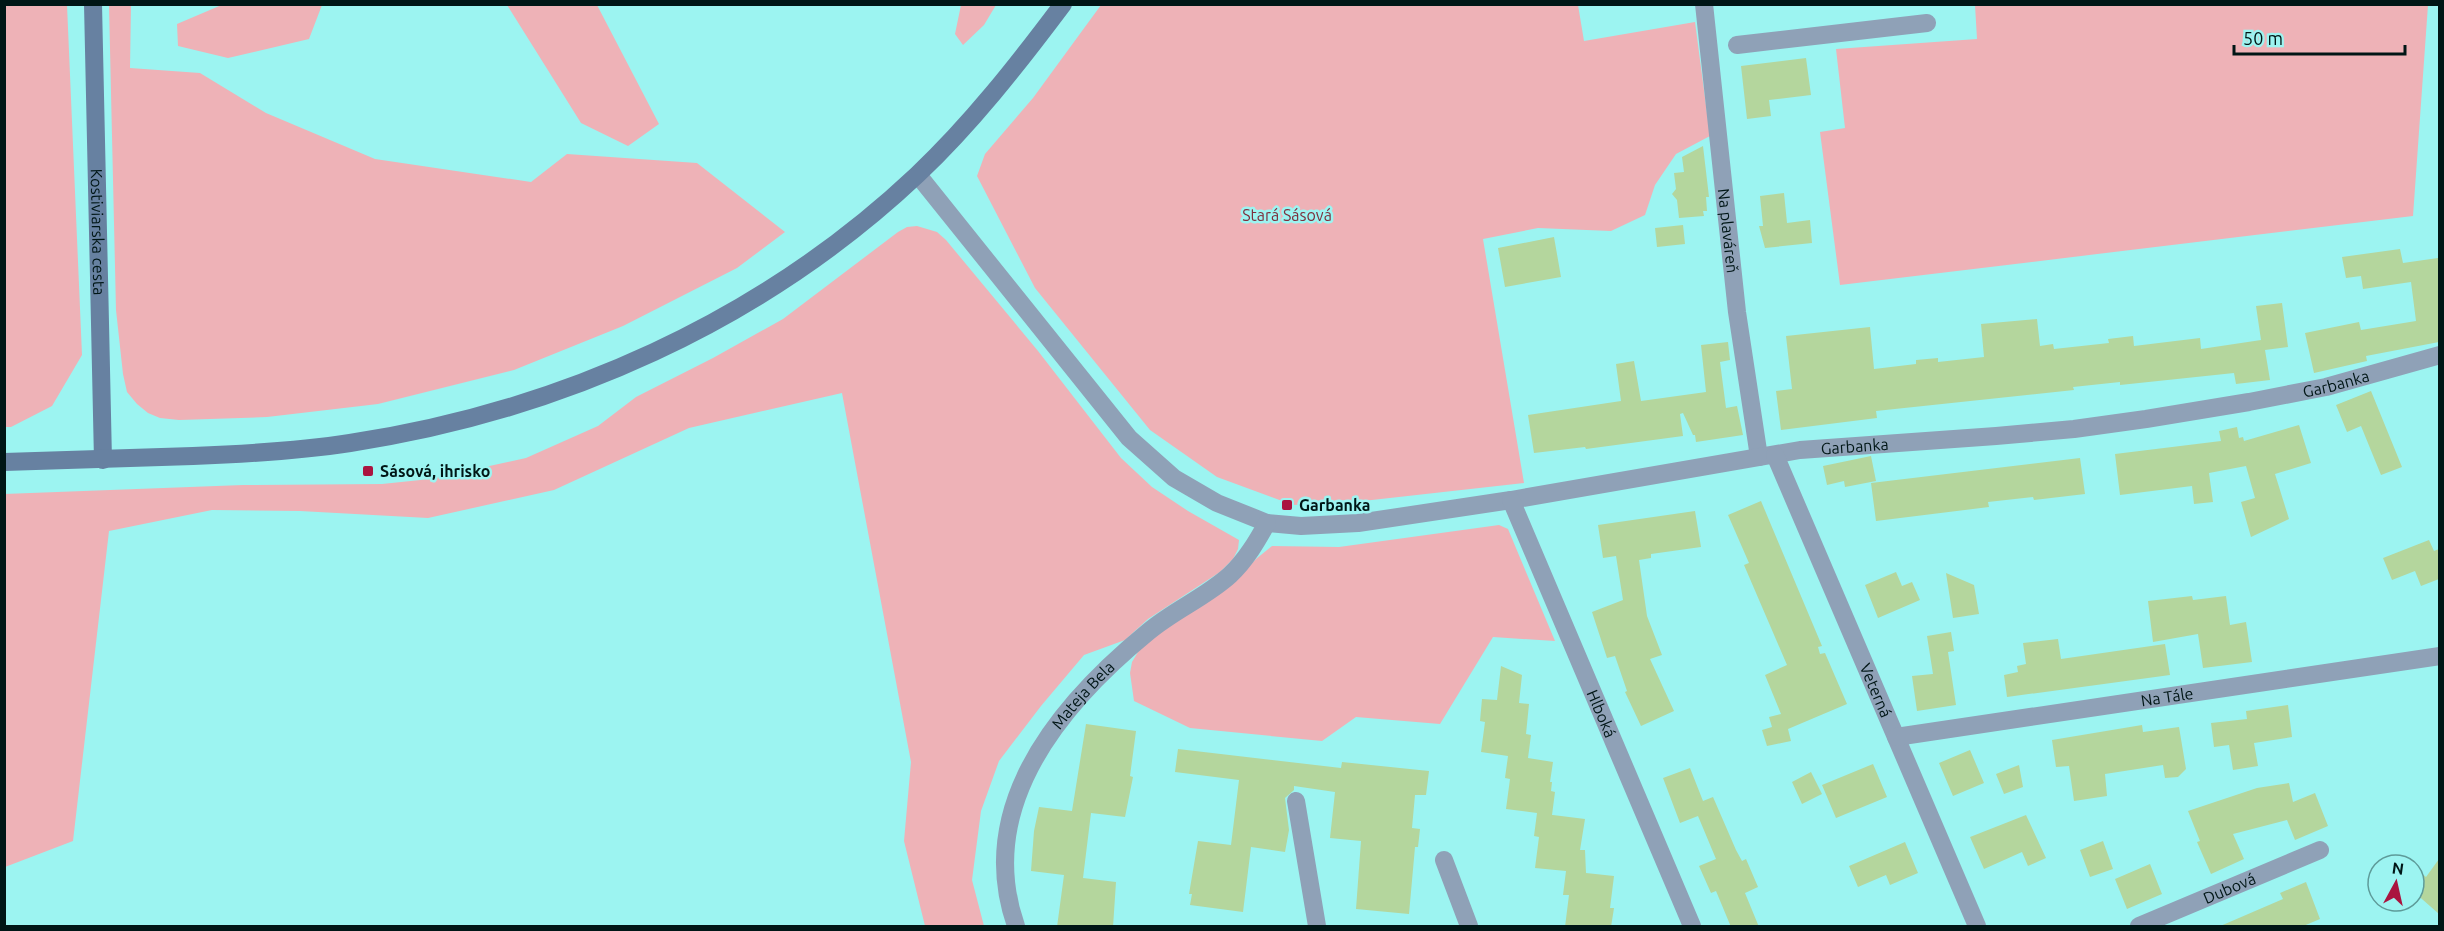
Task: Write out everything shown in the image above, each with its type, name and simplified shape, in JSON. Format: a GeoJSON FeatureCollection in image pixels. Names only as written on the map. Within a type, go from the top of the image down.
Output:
{"type":"FeatureCollection","features":[{"type":"Feature","properties":{"kind":"street","name":"Kostiviarska cesta"},"geometry":{"type":"LineString","coordinates":[[93,4],[103,460]]}},
{"type":"Feature","properties":{"kind":"street"},"geometry":{"type":"LineString","coordinates":[[4,462],[252,453],[346,444],[423,430],[495,412],[624,367],[681,340],[730,313],[778,284],[863,223],[918,175],[964,127],[1063,4]]}},
{"type":"Feature","properties":{"kind":"street","name":"Na plaváreň"},"geometry":{"type":"LineString","coordinates":[[1704,4],[1737,312],[1767,456]]}},
{"type":"Feature","properties":{"kind":"street"},"geometry":{"type":"LineString","coordinates":[[1737,45],[1927,23]]}},
{"type":"Feature","properties":{"kind":"street","name":"Garbanka"},"geometry":{"type":"LineString","coordinates":[[918,175],[1129,438],[1174,478],[1217,503],[1267,523],[1301,526],[1358,523],[1838,446],[1996,436],[2074,429],[2146,419],[2326,387],[2439,355]]}},
{"type":"Feature","properties":{"kind":"street","name":"Veterná"},"geometry":{"type":"LineString","coordinates":[[1767,456],[1896,737],[1977,927]]}},
{"type":"Feature","properties":{"kind":"street","name":"Hlboká"},"geometry":{"type":"LineString","coordinates":[[1511,500],[1692,927]]}},
{"type":"Feature","properties":{"kind":"street","name":"Mateja Bela"},"geometry":{"type":"LineString","coordinates":[[1016,927],[1005,876],[1005,845],[1012,806],[1026,772],[1069,710],[1098,679],[1148,631],[1231,574],[1252,549],[1267,523]]}},
{"type":"Feature","properties":{"kind":"street","name":"Na Tále"},"geometry":{"type":"LineString","coordinates":[[1896,737],[2439,656]]}},
{"type":"Feature","properties":{"kind":"street"},"geometry":{"type":"LineString","coordinates":[[1296,801],[1317,927]]}},
{"type":"Feature","properties":{"kind":"street","name":"Dubová"},"geometry":{"type":"LineString","coordinates":[[2139,927],[2320,850]]}},
{"type":"Feature","properties":{"kind":"street"},"geometry":{"type":"LineString","coordinates":[[1444,860],[1469,927]]}},
{"type":"Feature","properties":{"kind":"green space"},"geometry":{"type":"Polygon","coordinates":[[[224,4],[322,5],[309,39],[228,58],[178,46],[177,24],[224,4]]]}},
{"type":"Feature","properties":{"kind":"green space"},"geometry":{"type":"Polygon","coordinates":[[[4,5],[67,5],[82,355],[52,406],[11,427],[5,427],[4,5]]]}},
{"type":"Feature","properties":{"kind":"green space"},"geometry":{"type":"Polygon","coordinates":[[[109,5],[131,5],[130,68],[200,73],[266,113],[375,159],[531,182],[567,154],[697,163],[785,232],[737,268],[623,326],[514,370],[378,404],[267,417],[179,420],[160,418],[148,413],[137,404],[127,392],[123,374],[116,310],[109,5]]]}},
{"type":"Feature","properties":{"kind":"green space"},"geometry":{"type":"Polygon","coordinates":[[[507,5],[597,5],[659,124],[628,146],[581,123],[507,5]]]}},
{"type":"Feature","properties":{"kind":"green space"},"geometry":{"type":"Polygon","coordinates":[[[961,5],[996,5],[984,25],[963,45],[955,34],[961,5]]]}},
{"type":"Feature","properties":{"kind":"green space","name":"Stará Sásová"},"geometry":{"type":"Polygon","coordinates":[[[1101,5],[1578,5],[1584,41],[1695,22],[1710,136],[1676,154],[1655,185],[1645,215],[1611,231],[1538,228],[1483,239],[1524,483],[1345,503],[1293,505],[1217,477],[1150,430],[1035,288],[977,176],[985,154],[1033,98],[1101,5]]]}},
{"type":"Feature","properties":{"kind":"green space"},"geometry":{"type":"Polygon","coordinates":[[[1975,5],[2428,5],[2413,216],[1840,285],[1820,132],[1845,128],[1836,49],[1977,39],[1975,5]]]}},
{"type":"Feature","properties":{"kind":"green space"},"geometry":{"type":"Polygon","coordinates":[[[917,226],[937,232],[946,240],[1038,351],[1121,458],[1152,487],[1239,540],[1233,559],[1220,572],[1148,619],[1125,640],[1084,655],[999,761],[981,811],[972,880],[984,926],[925,926],[904,841],[911,762],[842,393],[689,428],[554,490],[428,518],[300,511],[212,510],[109,531],[73,841],[5,867],[4,494],[243,485],[382,484],[430,479],[526,458],[598,426],[636,397],[783,319],[898,232],[907,227],[917,226]]]}},
{"type":"Feature","properties":{"kind":"green space"},"geometry":{"type":"Polygon","coordinates":[[[1499,525],[1508,529],[1555,641],[1493,637],[1440,724],[1356,717],[1322,741],[1190,728],[1134,701],[1130,673],[1132,662],[1138,652],[1153,638],[1238,578],[1272,546],[1339,547],[1499,525]]]}},
{"type":"Feature","properties":{"kind":"building"},"geometry":{"type":"Polygon","coordinates":[[[1806,58],[1811,95],[1769,100],[1771,116],[1747,119],[1741,66],[1806,58]]]}},
{"type":"Feature","properties":{"kind":"building"},"geometry":{"type":"Polygon","coordinates":[[[1703,146],[1709,197],[1706,197],[1707,211],[1703,211],[1704,216],[1679,218],[1677,200],[1672,194],[1676,189],[1674,173],[1684,172],[1682,157],[1703,146]]]}},
{"type":"Feature","properties":{"kind":"building"},"geometry":{"type":"Polygon","coordinates":[[[1784,193],[1787,223],[1810,220],[1812,243],[1765,248],[1759,226],[1763,226],[1760,196],[1784,193]]]}},
{"type":"Feature","properties":{"kind":"building"},"geometry":{"type":"Polygon","coordinates":[[[1683,225],[1685,244],[1657,247],[1655,228],[1683,225]]]}},
{"type":"Feature","properties":{"kind":"building"},"geometry":{"type":"Polygon","coordinates":[[[1554,237],[1561,277],[1505,287],[1498,248],[1554,237]]]}},
{"type":"Feature","properties":{"kind":"building"},"geometry":{"type":"Polygon","coordinates":[[[2400,249],[2403,263],[2438,258],[2439,342],[2366,356],[2367,361],[2314,373],[2305,333],[2359,322],[2361,330],[2416,321],[2411,282],[2363,289],[2361,276],[2346,278],[2342,257],[2400,249]]]}},
{"type":"Feature","properties":{"kind":"building"},"geometry":{"type":"Polygon","coordinates":[[[2282,303],[2288,347],[2265,350],[2270,380],[2236,384],[2234,373],[2120,385],[2120,382],[2073,387],[2074,390],[1876,411],[1877,418],[1781,430],[1776,391],[1792,389],[1786,336],[1870,327],[1874,369],[1916,364],[1916,360],[1938,358],[1938,362],[1984,357],[1981,324],[2037,319],[2040,346],[2053,344],[2054,349],[2109,343],[2108,339],[2133,336],[2134,346],[2200,338],[2201,349],[2261,340],[2256,306],[2282,303]]]}},
{"type":"Feature","properties":{"kind":"building"},"geometry":{"type":"Polygon","coordinates":[[[1728,342],[1730,360],[1720,362],[1726,408],[1737,406],[1743,435],[1696,442],[1695,435],[1683,413],[1680,414],[1683,436],[1586,449],[1585,447],[1534,453],[1528,415],[1621,401],[1616,364],[1634,361],[1641,401],[1706,392],[1701,345],[1728,342]]]}},
{"type":"Feature","properties":{"kind":"building"},"geometry":{"type":"Polygon","coordinates":[[[2371,391],[2402,467],[2381,475],[2361,426],[2347,432],[2336,405],[2371,391]]]}},
{"type":"Feature","properties":{"kind":"building"},"geometry":{"type":"Polygon","coordinates":[[[2299,425],[2311,463],[2275,474],[2289,519],[2251,537],[2241,502],[2255,498],[2246,466],[2209,473],[2213,502],[2194,504],[2192,486],[2120,495],[2115,454],[2221,441],[2219,431],[2237,427],[2239,438],[2243,437],[2244,441],[2299,425]]]}},
{"type":"Feature","properties":{"kind":"building"},"geometry":{"type":"Polygon","coordinates":[[[1871,456],[1876,481],[1845,487],[1844,481],[1827,485],[1823,466],[1871,456]]]}},
{"type":"Feature","properties":{"kind":"building"},"geometry":{"type":"Polygon","coordinates":[[[2080,458],[2085,494],[1988,502],[1989,507],[1876,521],[1871,483],[2080,458]]]}},
{"type":"Feature","properties":{"kind":"building"},"geometry":{"type":"Polygon","coordinates":[[[1761,501],[1822,646],[1818,647],[1820,654],[1825,653],[1847,704],[1788,729],[1791,741],[1767,746],[1762,730],[1772,727],[1769,717],[1781,714],[1765,675],[1787,665],[1744,565],[1749,563],[1728,515],[1761,501]]]}},
{"type":"Feature","properties":{"kind":"building"},"geometry":{"type":"Polygon","coordinates":[[[1695,511],[1701,547],[1651,554],[1651,558],[1639,560],[1647,616],[1662,655],[1650,659],[1674,711],[1641,726],[1625,692],[1627,691],[1615,656],[1607,658],[1592,612],[1623,600],[1616,556],[1603,558],[1598,525],[1695,511]]]}},
{"type":"Feature","properties":{"kind":"building"},"geometry":{"type":"Polygon","coordinates":[[[2429,540],[2434,551],[2439,549],[2439,579],[2421,586],[2415,571],[2392,580],[2383,558],[2429,540]]]}},
{"type":"Feature","properties":{"kind":"building"},"geometry":{"type":"Polygon","coordinates":[[[1896,572],[1902,586],[1912,582],[1920,600],[1878,618],[1865,585],[1896,572]]]}},
{"type":"Feature","properties":{"kind":"building"},"geometry":{"type":"Polygon","coordinates":[[[1946,573],[1974,585],[1979,614],[1953,618],[1946,573]]]}},
{"type":"Feature","properties":{"kind":"building"},"geometry":{"type":"Polygon","coordinates":[[[2192,596],[2193,600],[2226,596],[2230,625],[2246,622],[2252,662],[2203,668],[2198,634],[2153,642],[2148,601],[2192,596]]]}},
{"type":"Feature","properties":{"kind":"building"},"geometry":{"type":"Polygon","coordinates":[[[1951,632],[1954,651],[1948,652],[1956,705],[1917,711],[1912,676],[1933,674],[1927,636],[1951,632]]]}},
{"type":"Feature","properties":{"kind":"building"},"geometry":{"type":"Polygon","coordinates":[[[2058,639],[2061,659],[2165,644],[2170,675],[2007,697],[2004,675],[2018,672],[2017,666],[2026,664],[2023,643],[2058,639]]]}},
{"type":"Feature","properties":{"kind":"building"},"geometry":{"type":"Polygon","coordinates":[[[1501,666],[1522,675],[1519,703],[1529,704],[1526,734],[1531,735],[1528,758],[1553,762],[1550,782],[1552,782],[1551,791],[1555,792],[1552,815],[1506,809],[1510,779],[1505,778],[1508,756],[1481,752],[1485,722],[1480,721],[1482,699],[1497,700],[1501,666]]]}},
{"type":"Feature","properties":{"kind":"building"},"geometry":{"type":"Polygon","coordinates":[[[2288,705],[2292,737],[2254,743],[2258,766],[2233,770],[2229,745],[2214,747],[2211,723],[2247,719],[2246,711],[2288,705]]]}},
{"type":"Feature","properties":{"kind":"building"},"geometry":{"type":"Polygon","coordinates":[[[1086,724],[1136,731],[1130,776],[1133,777],[1125,817],[1091,813],[1083,878],[1116,882],[1113,927],[1057,927],[1064,875],[1031,871],[1034,831],[1039,807],[1072,811],[1086,724]]]}},
{"type":"Feature","properties":{"kind":"building"},"geometry":{"type":"Polygon","coordinates":[[[2142,725],[2143,732],[2179,727],[2186,769],[2178,777],[2165,778],[2163,765],[2105,774],[2107,796],[2074,801],[2069,766],[2056,767],[2052,740],[2142,725]]]}},
{"type":"Feature","properties":{"kind":"building"},"geometry":{"type":"Polygon","coordinates":[[[1178,749],[1341,768],[1342,762],[1429,771],[1426,795],[1415,795],[1412,828],[1420,829],[1418,847],[1415,847],[1409,914],[1356,909],[1361,841],[1330,838],[1335,792],[1294,786],[1294,790],[1285,798],[1289,830],[1285,852],[1251,847],[1243,912],[1190,905],[1192,894],[1189,894],[1198,841],[1231,845],[1239,780],[1175,772],[1178,749]]]}},
{"type":"Feature","properties":{"kind":"building"},"geometry":{"type":"Polygon","coordinates":[[[1970,750],[1984,783],[1953,796],[1939,763],[1970,750]]]}},
{"type":"Feature","properties":{"kind":"building"},"geometry":{"type":"Polygon","coordinates":[[[1873,764],[1887,797],[1836,818],[1822,785],[1873,764]]]}},
{"type":"Feature","properties":{"kind":"building"},"geometry":{"type":"Polygon","coordinates":[[[2019,765],[2023,787],[2004,794],[1996,774],[2019,765]]]}},
{"type":"Feature","properties":{"kind":"building"},"geometry":{"type":"Polygon","coordinates":[[[1690,768],[1703,801],[1713,797],[1736,850],[1742,861],[1746,859],[1758,887],[1745,893],[1759,927],[1731,927],[1716,891],[1711,893],[1699,866],[1716,859],[1698,816],[1680,823],[1663,778],[1690,768]]]}},
{"type":"Feature","properties":{"kind":"building"},"geometry":{"type":"Polygon","coordinates":[[[1811,772],[1822,794],[1802,804],[1792,782],[1811,772]]]}},
{"type":"Feature","properties":{"kind":"building"},"geometry":{"type":"Polygon","coordinates":[[[2289,783],[2293,802],[2315,793],[2328,826],[2295,840],[2287,820],[2233,834],[2244,859],[2211,874],[2197,842],[2200,841],[2188,811],[2257,788],[2289,783]]]}},
{"type":"Feature","properties":{"kind":"building"},"geometry":{"type":"Polygon","coordinates":[[[1537,813],[1585,819],[1580,850],[1585,850],[1586,873],[1614,876],[1610,908],[1614,908],[1611,927],[1565,927],[1569,895],[1563,895],[1566,871],[1535,868],[1539,837],[1534,836],[1537,813]]]}},
{"type":"Feature","properties":{"kind":"building"},"geometry":{"type":"Polygon","coordinates":[[[2026,815],[2046,858],[2028,866],[2022,852],[1984,869],[1970,837],[2026,815]]]}},
{"type":"Feature","properties":{"kind":"building"},"geometry":{"type":"Polygon","coordinates":[[[2103,841],[2113,869],[2090,877],[2080,850],[2103,841]]]}},
{"type":"Feature","properties":{"kind":"building"},"geometry":{"type":"Polygon","coordinates":[[[1905,842],[1918,873],[1890,885],[1886,875],[1858,887],[1849,866],[1905,842]]]}},
{"type":"Feature","properties":{"kind":"building"},"geometry":{"type":"Polygon","coordinates":[[[2439,859],[2439,914],[2426,903],[2426,877],[2439,859]]]}},
{"type":"Feature","properties":{"kind":"building"},"geometry":{"type":"Polygon","coordinates":[[[2150,864],[2162,894],[2127,909],[2115,879],[2150,864]]]}},
{"type":"Feature","properties":{"kind":"building"},"geometry":{"type":"Polygon","coordinates":[[[2306,882],[2320,919],[2301,927],[2218,927],[2283,899],[2280,893],[2306,882]]]}},
{"type":"Feature","properties":{"kind":"place","name":"Sásová, ihrisko"},"geometry":{"type":"Point","coordinates":[368,471]}},
{"type":"Feature","properties":{"kind":"place","name":"Garbanka"},"geometry":{"type":"Point","coordinates":[1287,505]}}]}
